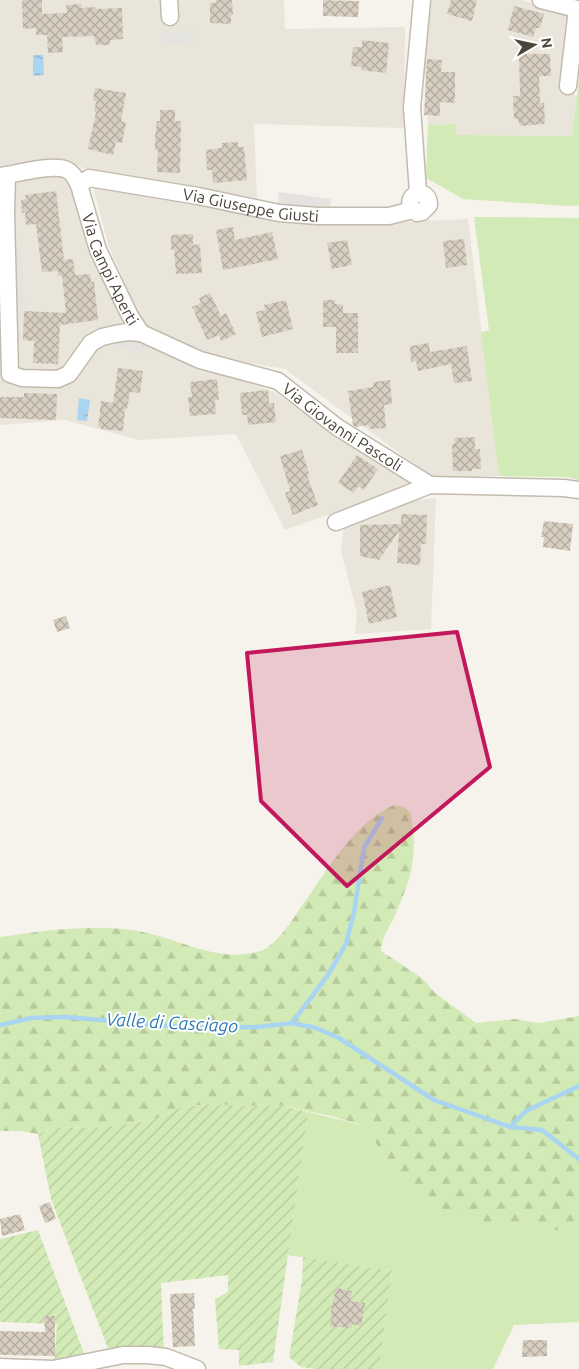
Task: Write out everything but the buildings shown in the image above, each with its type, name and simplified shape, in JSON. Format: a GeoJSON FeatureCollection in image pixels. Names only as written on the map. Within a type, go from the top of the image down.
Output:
{"type":"FeatureCollection","features":[{"type":"Feature","properties":{"kind":"street"},"geometry":{"type":"LineString","coordinates":[[170,0],[170,17]]}},
{"type":"Feature","properties":{"kind":"street","name":"Via Giuseppe Giusti"},"geometry":{"type":"LineString","coordinates":[[84,182],[198,196],[279,213],[318,216],[389,216],[413,210],[417,213],[422,212],[429,205],[429,200],[426,196],[418,193],[412,107],[422,0]]}},
{"type":"Feature","properties":{"kind":"street"},"geometry":{"type":"LineString","coordinates":[[541,0],[577,9],[568,86]]}},
{"type":"Feature","properties":{"kind":"street"},"geometry":{"type":"LineString","coordinates":[[4,176],[65,168],[84,182]]}},
{"type":"Feature","properties":{"kind":"street","name":"Via Campi Aperti"},"geometry":{"type":"LineString","coordinates":[[4,176],[10,374],[22,378],[58,379],[69,374],[91,342],[115,334],[140,333]]}},
{"type":"Feature","properties":{"kind":"street","name":"Via Campi Aperti"},"geometry":{"type":"LineString","coordinates":[[84,182],[98,250],[140,333]]}},
{"type":"Feature","properties":{"kind":"street","name":"Via Giovanni Pascoli"},"geometry":{"type":"LineString","coordinates":[[140,333],[200,360],[278,381],[337,427],[430,485]]}},
{"type":"Feature","properties":{"kind":"street","name":"Via Giovanni Pascoli"},"geometry":{"type":"LineString","coordinates":[[336,522],[430,485],[579,490]]}},
{"type":"Feature","properties":{"kind":"street"},"geometry":{"type":"LineString","coordinates":[[0,1367],[53,1369],[123,1355],[148,1355],[166,1357],[197,1369]]}},
{"type":"Feature","properties":{"kind":"highlighted area"},"geometry":{"type":"Polygon","coordinates":[[[457,632],[490,767],[347,886],[261,801],[247,653],[457,632]]]}},
{"type":"Feature","properties":{"kind":"shaded area"},"geometry":{"type":"Polygon","coordinates":[[[0,0],[284,0],[285,29],[405,27],[404,128],[254,124],[257,198],[87,170],[69,161],[0,166],[0,0]]]}},
{"type":"Feature","properties":{"kind":"shaded area"},"geometry":{"type":"Polygon","coordinates":[[[432,0],[522,0],[567,12],[560,87],[577,96],[572,136],[456,135],[456,124],[428,125],[424,54],[432,0]]]}},
{"type":"Feature","properties":{"kind":"shaded area"},"geometry":{"type":"Polygon","coordinates":[[[193,31],[194,42],[162,44],[162,32],[193,31]]]}},
{"type":"Feature","properties":{"kind":"shaded area"},"geometry":{"type":"Polygon","coordinates":[[[72,173],[122,323],[166,354],[274,392],[326,429],[415,484],[285,530],[236,434],[139,440],[65,420],[0,425],[0,182],[72,173]]]}},
{"type":"Feature","properties":{"kind":"shaded area"},"geometry":{"type":"Polygon","coordinates":[[[93,187],[243,212],[336,225],[468,219],[499,476],[433,478],[285,369],[213,358],[142,323],[109,247],[93,187]]]}},
{"type":"Feature","properties":{"kind":"shaded area"},"geometry":{"type":"Polygon","coordinates":[[[279,192],[331,199],[329,211],[278,204],[279,192]]]}},
{"type":"Feature","properties":{"kind":"shaded area"},"geometry":{"type":"Polygon","coordinates":[[[13,250],[21,250],[25,310],[15,310],[13,250]]]}},
{"type":"Feature","properties":{"kind":"shaded area"},"geometry":{"type":"Polygon","coordinates":[[[127,338],[138,340],[148,345],[143,356],[113,344],[103,346],[93,354],[89,352],[95,345],[127,338]]]}},
{"type":"Feature","properties":{"kind":"shaded area"},"geometry":{"type":"Polygon","coordinates":[[[436,498],[431,629],[355,634],[357,613],[341,551],[343,530],[351,521],[410,501],[436,498]]]}},
{"type":"Feature","properties":{"kind":"green space"},"geometry":{"type":"Polygon","coordinates":[[[579,78],[579,205],[569,206],[463,199],[426,178],[428,125],[456,124],[456,135],[572,136],[579,78]]]}},
{"type":"Feature","properties":{"kind":"green space"},"geometry":{"type":"Polygon","coordinates":[[[474,217],[579,218],[579,480],[568,477],[499,476],[481,332],[489,330],[474,217]]]}},
{"type":"Feature","properties":{"kind":"green space"},"geometry":{"type":"Polygon","coordinates":[[[394,805],[404,807],[411,813],[414,842],[413,854],[406,889],[384,937],[381,951],[423,979],[435,993],[476,1023],[514,1019],[539,1023],[579,1016],[579,1234],[519,1223],[483,1230],[454,1211],[431,1211],[386,1159],[365,1126],[331,1116],[278,1105],[211,1104],[182,1107],[153,1120],[106,1127],[54,1128],[38,1134],[21,1131],[0,1131],[0,937],[36,932],[111,928],[147,933],[215,952],[243,954],[261,951],[272,944],[284,931],[352,837],[379,814],[394,805]]]}},
{"type":"Feature","properties":{"kind":"green space"},"geometry":{"type":"Polygon","coordinates":[[[211,1104],[278,1105],[308,1112],[273,1362],[239,1366],[239,1350],[219,1349],[215,1299],[228,1292],[228,1275],[161,1283],[164,1353],[109,1351],[51,1199],[38,1134],[54,1128],[106,1127],[153,1120],[182,1107],[211,1104]]]}},
{"type":"Feature","properties":{"kind":"green space"},"geometry":{"type":"Polygon","coordinates":[[[308,1112],[365,1126],[386,1159],[431,1211],[454,1211],[483,1230],[519,1223],[579,1234],[579,1322],[514,1325],[493,1369],[379,1369],[392,1271],[288,1255],[308,1112]]]}},
{"type":"Feature","properties":{"kind":"green space"},"geometry":{"type":"Polygon","coordinates":[[[38,1230],[85,1356],[54,1365],[57,1324],[0,1322],[0,1239],[38,1230]]]}},
{"type":"Feature","properties":{"kind":"green space"},"geometry":{"type":"Polygon","coordinates":[[[303,1257],[392,1271],[379,1369],[316,1369],[301,1367],[289,1357],[302,1280],[303,1257]]]}},
{"type":"Feature","properties":{"kind":"water"},"geometry":{"type":"Polygon","coordinates":[[[33,55],[43,55],[44,75],[33,76],[33,55]]]}},
{"type":"Feature","properties":{"kind":"water"},"geometry":{"type":"Polygon","coordinates":[[[79,398],[90,400],[87,421],[77,420],[79,398]]]}},
{"type":"Feature","properties":{"kind":"waterway"},"geometry":{"type":"LineString","coordinates":[[292,1023],[328,975],[346,944],[354,912],[364,848],[382,818]]}},
{"type":"Feature","properties":{"kind":"waterway","name":"Valle di Casciago"},"geometry":{"type":"LineString","coordinates":[[0,1025],[31,1018],[65,1017],[196,1028],[258,1027],[292,1023],[316,1028],[339,1038],[434,1100],[510,1127],[542,1130],[579,1159]]}},
{"type":"Feature","properties":{"kind":"waterway"},"geometry":{"type":"LineString","coordinates":[[510,1127],[526,1111],[579,1086]]}}]}
